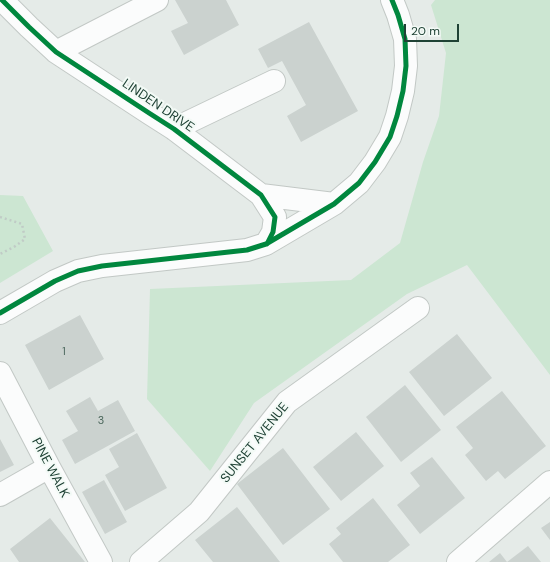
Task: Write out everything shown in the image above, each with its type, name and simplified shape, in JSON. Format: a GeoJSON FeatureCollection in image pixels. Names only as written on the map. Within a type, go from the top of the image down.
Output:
{"type":"FeatureCollection","features":[{"type":"Feature","properties":{"kind":"street","name":"LINDEN DRIVE"},"geometry":{"type":"LineString","coordinates":[[2,0],[56,52],[174,129],[261,195],[275,217],[273,232],[266,244]]}},
{"type":"Feature","properties":{"kind":"street"},"geometry":{"type":"LineString","coordinates":[[56,52],[157,0]]}},
{"type":"Feature","properties":{"kind":"street"},"geometry":{"type":"LineString","coordinates":[[0,313],[55,281],[78,271],[102,266],[247,250],[266,244],[334,204],[359,183],[375,162],[390,137],[397,116],[406,66],[405,39],[398,14],[392,0]]}},
{"type":"Feature","properties":{"kind":"street"},"geometry":{"type":"LineString","coordinates":[[174,129],[274,81]]}},
{"type":"Feature","properties":{"kind":"street"},"geometry":{"type":"LineString","coordinates":[[261,195],[334,204]]}},
{"type":"Feature","properties":{"kind":"street","name":"SUNSET AVENUE"},"geometry":{"type":"LineString","coordinates":[[141,562],[199,512],[287,402],[418,308]]}},
{"type":"Feature","properties":{"kind":"street","name":"PINE WALK"},"geometry":{"type":"LineString","coordinates":[[0,373],[101,562]]}},
{"type":"Feature","properties":{"kind":"street"},"geometry":{"type":"LineString","coordinates":[[0,495],[49,467]]}},
{"type":"Feature","properties":{"kind":"street"},"geometry":{"type":"LineString","coordinates":[[458,562],[550,482]]}},
{"type":"Feature","properties":{"kind":"path"},"geometry":{"type":"LineString","coordinates":[[0,217],[22,224],[25,238],[14,247],[0,254]]}},
{"type":"Feature","properties":{"kind":"green space"},"geometry":{"type":"Polygon","coordinates":[[[435,0],[550,0],[550,375],[467,265],[407,294],[254,403],[210,471],[147,399],[150,289],[351,280],[400,243],[423,162],[439,116],[446,53],[431,5],[435,0]]]}},
{"type":"Feature","properties":{"kind":"green space"},"geometry":{"type":"Polygon","coordinates":[[[0,195],[23,196],[53,251],[0,283],[0,195]]]}},
{"type":"Feature","properties":{"kind":"building"},"geometry":{"type":"Polygon","coordinates":[[[175,0],[226,0],[239,25],[184,55],[171,31],[188,23],[175,0]]]}},
{"type":"Feature","properties":{"kind":"building"},"geometry":{"type":"Polygon","coordinates":[[[309,22],[358,111],[301,142],[287,116],[306,105],[282,61],[268,68],[258,49],[309,22]]]}},
{"type":"Feature","properties":{"kind":"building"},"geometry":{"type":"Polygon","coordinates":[[[80,315],[104,359],[49,390],[25,345],[80,315]]]}},
{"type":"Feature","properties":{"kind":"building"},"geometry":{"type":"Polygon","coordinates":[[[457,334],[492,378],[444,416],[409,372],[457,334]]]}},
{"type":"Feature","properties":{"kind":"building"},"geometry":{"type":"Polygon","coordinates":[[[405,385],[441,430],[401,462],[366,417],[405,385]]]}},
{"type":"Feature","properties":{"kind":"building"},"geometry":{"type":"Polygon","coordinates":[[[502,391],[546,446],[505,479],[498,471],[486,481],[465,455],[473,448],[456,427],[502,391]]]}},
{"type":"Feature","properties":{"kind":"building"},"geometry":{"type":"Polygon","coordinates":[[[90,397],[98,411],[118,400],[135,431],[75,464],[62,440],[78,431],[66,411],[90,397]]]}},
{"type":"Feature","properties":{"kind":"building"},"geometry":{"type":"Polygon","coordinates":[[[356,432],[384,466],[341,501],[313,467],[356,432]]]}},
{"type":"Feature","properties":{"kind":"building"},"geometry":{"type":"Polygon","coordinates":[[[137,433],[167,488],[125,511],[105,475],[119,467],[109,449],[137,433]]]}},
{"type":"Feature","properties":{"kind":"building"},"geometry":{"type":"Polygon","coordinates":[[[0,439],[14,465],[0,472],[0,439]]]}},
{"type":"Feature","properties":{"kind":"building"},"geometry":{"type":"Polygon","coordinates":[[[283,448],[330,509],[283,545],[237,484],[283,448]]]}},
{"type":"Feature","properties":{"kind":"building"},"geometry":{"type":"Polygon","coordinates":[[[432,457],[465,498],[420,534],[397,505],[420,486],[410,473],[432,457]]]}},
{"type":"Feature","properties":{"kind":"building"},"geometry":{"type":"Polygon","coordinates":[[[104,480],[127,522],[105,534],[82,492],[104,480]]]}},
{"type":"Feature","properties":{"kind":"building"},"geometry":{"type":"Polygon","coordinates":[[[373,498],[410,545],[388,562],[343,562],[329,544],[341,534],[336,528],[373,498]]]}},
{"type":"Feature","properties":{"kind":"building"},"geometry":{"type":"Polygon","coordinates":[[[237,507],[280,562],[213,562],[195,540],[237,507]]]}},
{"type":"Feature","properties":{"kind":"building"},"geometry":{"type":"Polygon","coordinates":[[[50,518],[85,562],[19,562],[10,549],[50,518]]]}},
{"type":"Feature","properties":{"kind":"building"},"geometry":{"type":"Polygon","coordinates":[[[550,522],[550,540],[541,528],[550,522]]]}},
{"type":"Feature","properties":{"kind":"building"},"geometry":{"type":"Polygon","coordinates":[[[528,546],[541,562],[507,562],[528,546]]]}},
{"type":"Feature","properties":{"kind":"building"},"geometry":{"type":"Polygon","coordinates":[[[500,553],[507,562],[489,562],[500,553]]]}},
{"type":"Feature","properties":{"kind":"cycle path"},"geometry":{"type":"LineString","coordinates":[[2,0],[56,52],[174,129],[261,195],[275,217],[273,232],[267,244]]}},
{"type":"Feature","properties":{"kind":"cycle path"},"geometry":{"type":"LineString","coordinates":[[0,313],[55,281],[78,271],[102,266],[247,250],[266,244],[334,204],[359,183],[375,162],[390,137],[397,116],[403,91],[406,66],[405,39],[392,0]]}}]}
